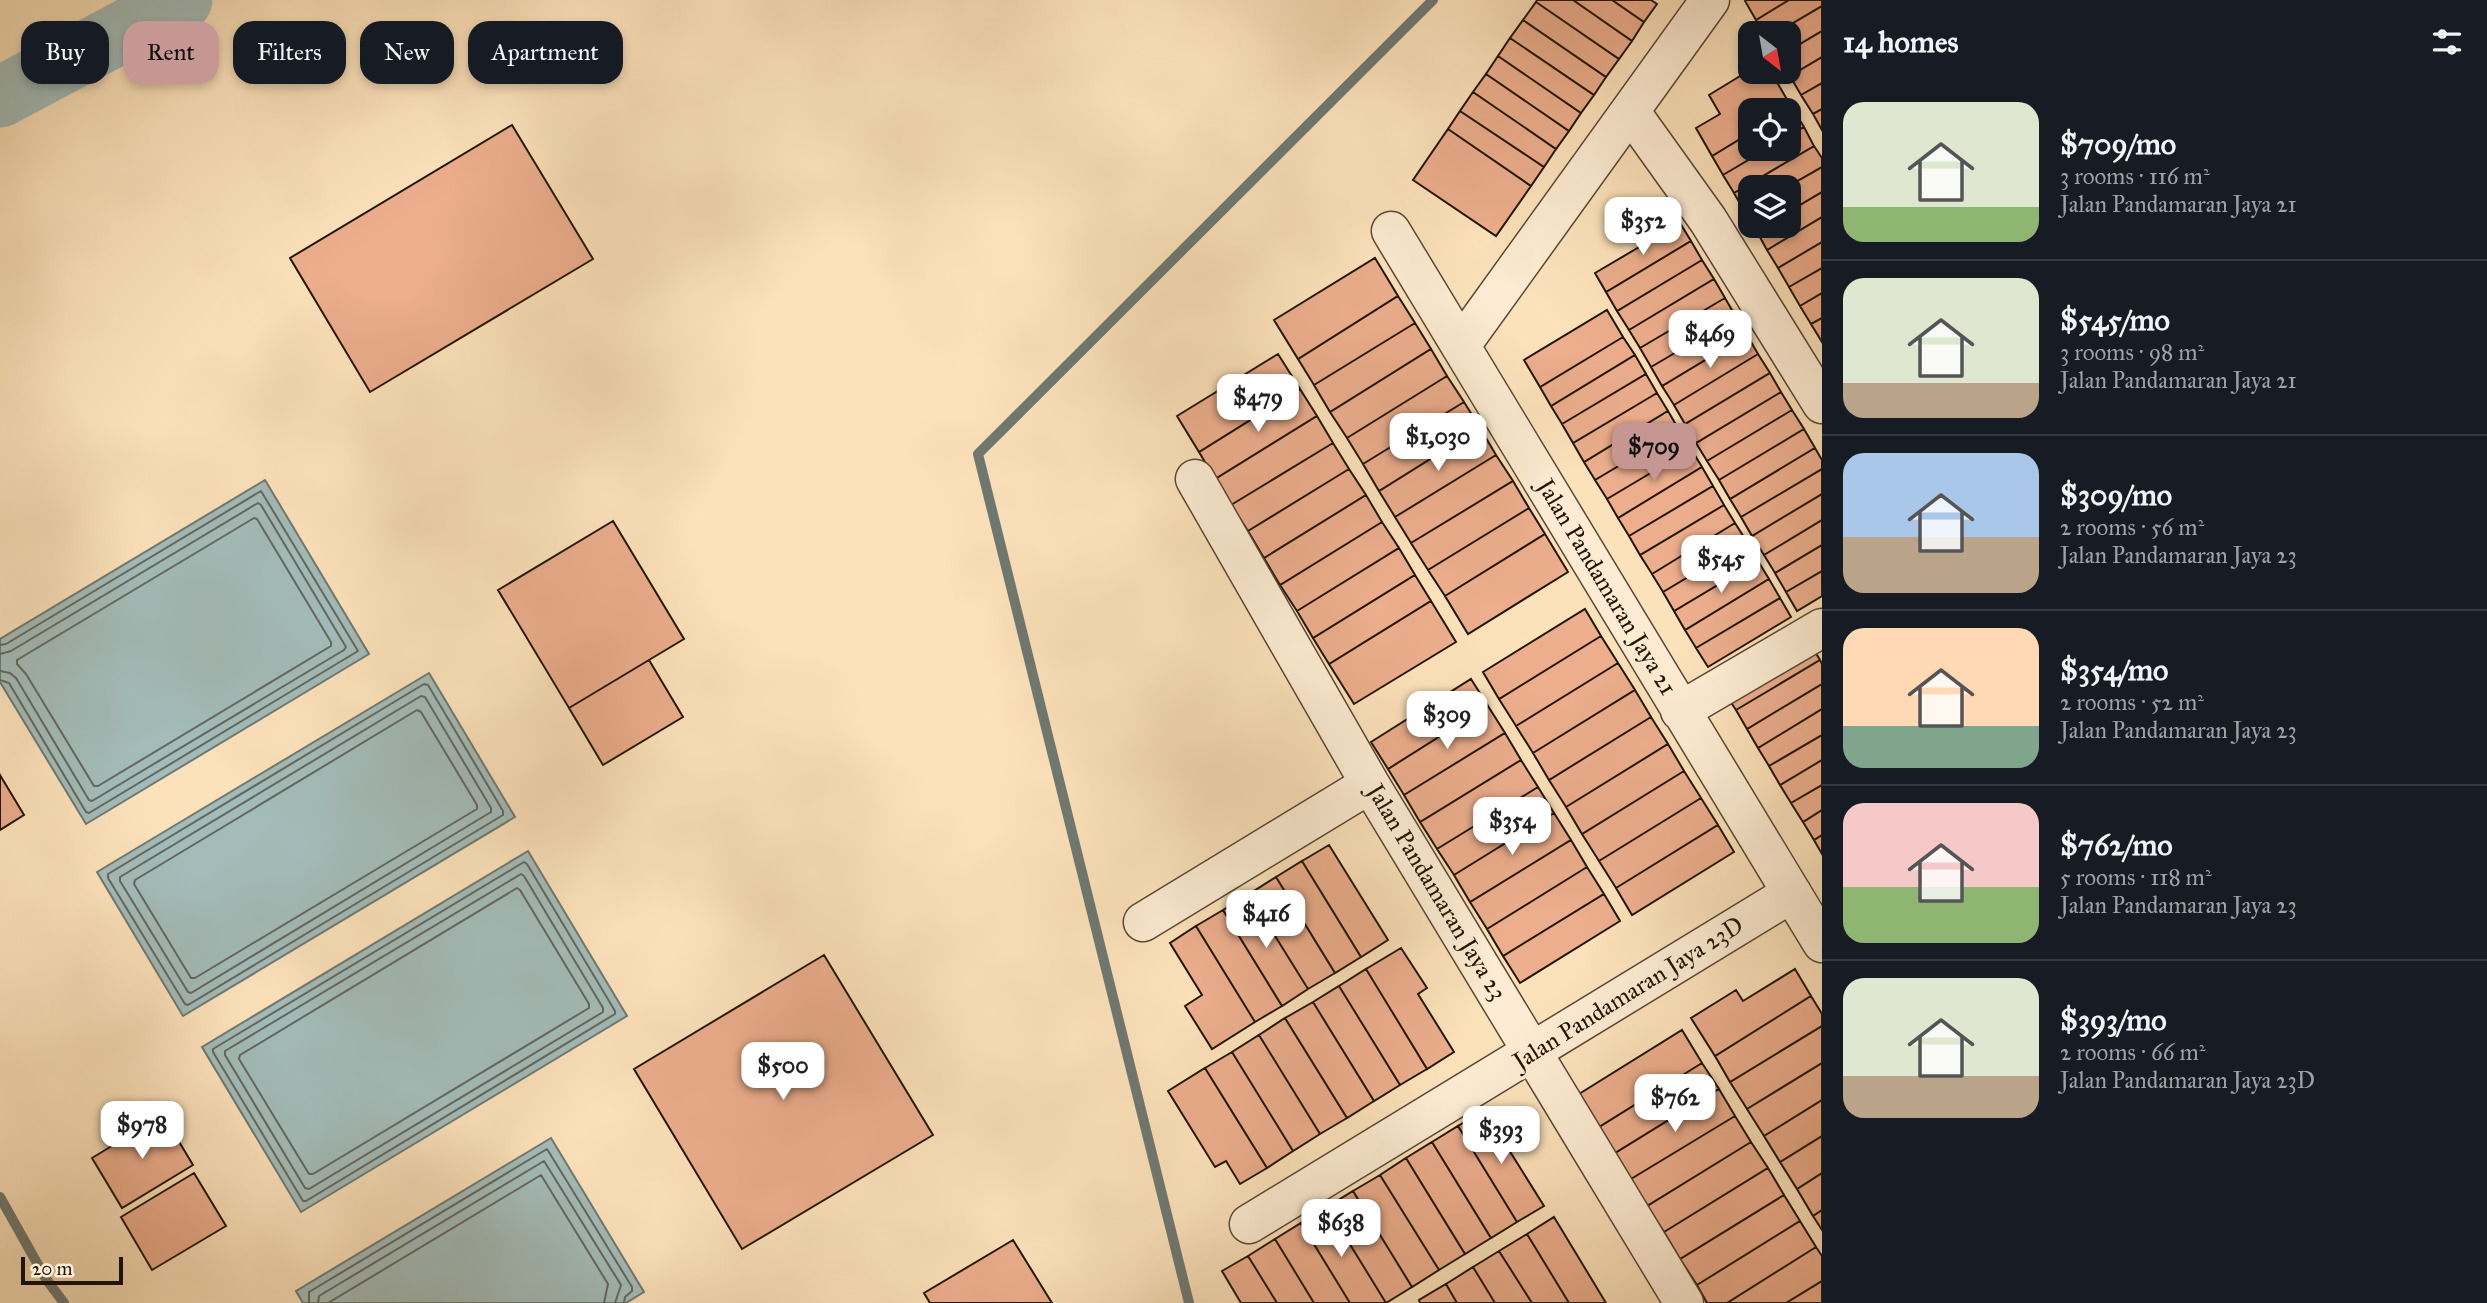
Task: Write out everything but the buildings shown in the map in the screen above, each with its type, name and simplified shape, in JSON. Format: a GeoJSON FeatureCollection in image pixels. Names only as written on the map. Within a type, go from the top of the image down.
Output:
{"type":"FeatureCollection","features":[{"type":"Feature","properties":{"kind":"street"},"geometry":{"type":"LineString","coordinates":[[1462,344],[1710,0]]}},
{"type":"Feature","properties":{"kind":"street"},"geometry":{"type":"LineString","coordinates":[[1630,111],[1708,220],[1822,404]]}},
{"type":"Feature","properties":{"kind":"street","name":"Jalan Pandamaran Jaya 21"},"geometry":{"type":"LineString","coordinates":[[1391,231],[1462,344],[1680,711],[1822,943]]}},
{"type":"Feature","properties":{"kind":"street","name":"Jalan Pandamaran Jaya 23"},"geometry":{"type":"LineString","coordinates":[[1195,479],[1370,784],[1684,1303]]}},
{"type":"Feature","properties":{"kind":"street"},"geometry":{"type":"LineString","coordinates":[[1680,711],[1822,628]]}},
{"type":"Feature","properties":{"kind":"street"},"geometry":{"type":"LineString","coordinates":[[1143,922],[1370,784]]}},
{"type":"Feature","properties":{"kind":"street","name":"Jalan Pandamaran Jaya 23D"},"geometry":{"type":"LineString","coordinates":[[1249,1224],[1792,893]]}},
{"type":"Feature","properties":{"kind":"water"},"geometry":{"type":"Polygon","coordinates":[[[265,480],[369,654],[86,824],[0,682],[0,639],[265,480]]]}},
{"type":"Feature","properties":{"kind":"water"},"geometry":{"type":"Polygon","coordinates":[[[429,673],[515,817],[183,1016],[97,872],[429,673]]]}},
{"type":"Feature","properties":{"kind":"water"},"geometry":{"type":"Polygon","coordinates":[[[528,851],[627,1016],[301,1212],[202,1047],[528,851]]]}},
{"type":"Feature","properties":{"kind":"water"},"geometry":{"type":"Polygon","coordinates":[[[551,1138],[644,1292],[626,1303],[303,1303],[296,1291],[551,1138]]]}},
{"type":"Feature","properties":{"kind":"waterway"},"geometry":{"type":"LineString","coordinates":[[0,97],[182,0]]}},
{"type":"Feature","properties":{"kind":"waterway"},"geometry":{"type":"LineString","coordinates":[[1189,1303],[978,454],[1433,0]]}},
{"type":"Feature","properties":{"kind":"waterway"},"geometry":{"type":"LineString","coordinates":[[0,1197],[46,1279],[64,1303]]}}]}
